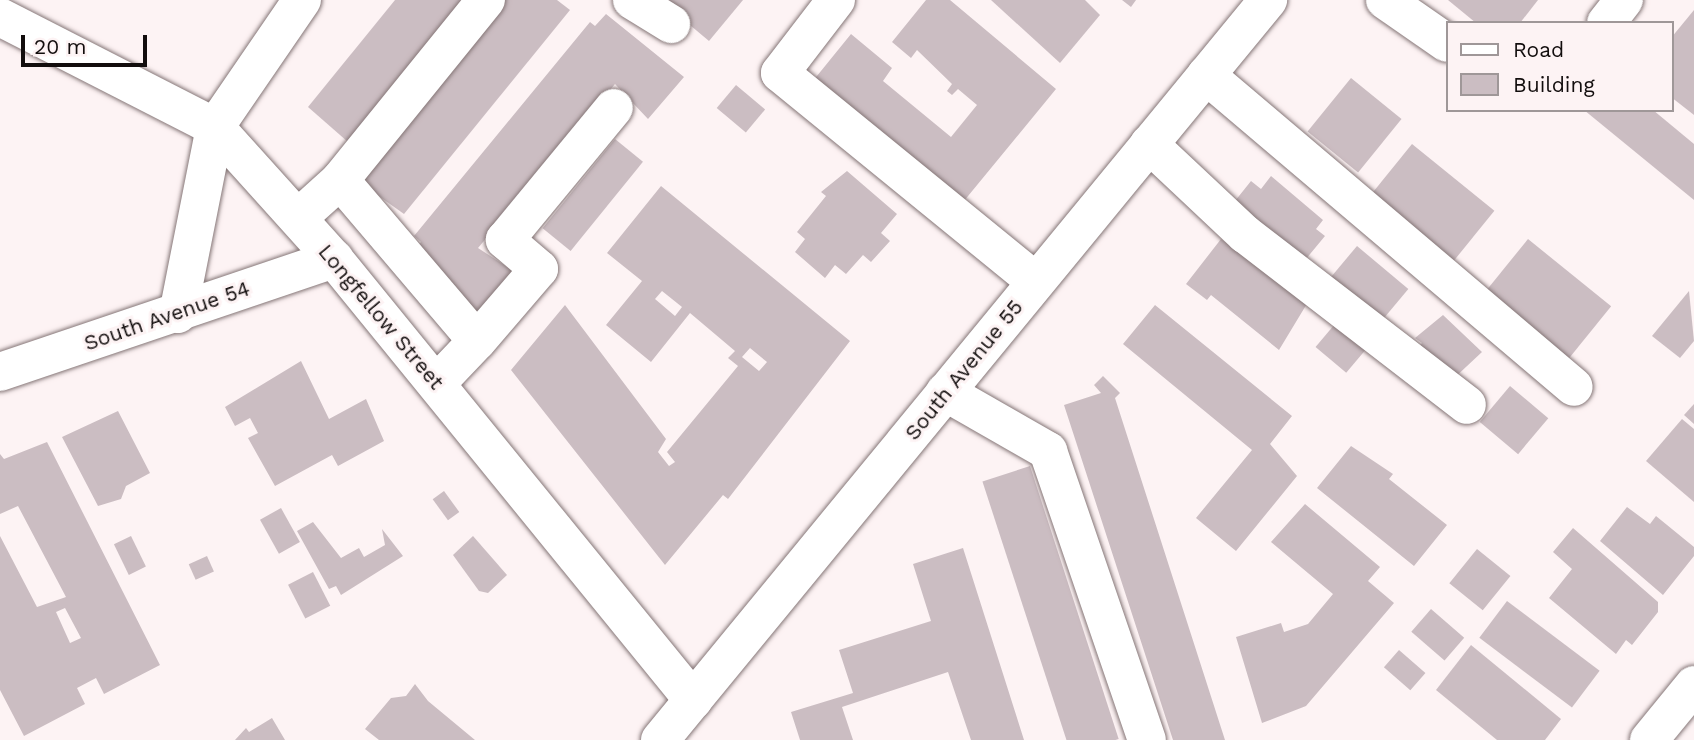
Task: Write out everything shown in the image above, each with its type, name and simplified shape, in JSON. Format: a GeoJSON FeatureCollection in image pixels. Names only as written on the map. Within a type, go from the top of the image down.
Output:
{"type":"FeatureCollection","features":[{"type":"Feature","properties":{"kind":"street"},"geometry":{"type":"LineString","coordinates":[[178,314],[215,127],[302,0]]}},
{"type":"Feature","properties":{"kind":"street"},"geometry":{"type":"LineString","coordinates":[[298,218],[340,180],[486,0]]}},
{"type":"Feature","properties":{"kind":"street"},"geometry":{"type":"LineString","coordinates":[[632,0],[671,24]]}},
{"type":"Feature","properties":{"kind":"street"},"geometry":{"type":"LineString","coordinates":[[836,0],[780,73],[1036,282]]}},
{"type":"Feature","properties":{"kind":"street","name":"South Avenue 55"},"geometry":{"type":"LineString","coordinates":[[660,740],[1268,0]]}},
{"type":"Feature","properties":{"kind":"street"},"geometry":{"type":"LineString","coordinates":[[1385,0],[1446,42]]}},
{"type":"Feature","properties":{"kind":"street"},"geometry":{"type":"LineString","coordinates":[[1608,21],[1624,0]]}},
{"type":"Feature","properties":{"kind":"street","name":"Longfellow Street"},"geometry":{"type":"LineString","coordinates":[[0,18],[215,127],[334,259],[693,700]]}},
{"type":"Feature","properties":{"kind":"street"},"geometry":{"type":"LineString","coordinates":[[1206,75],[1574,387]]}},
{"type":"Feature","properties":{"kind":"street"},"geometry":{"type":"LineString","coordinates":[[437,383],[539,269],[505,240],[614,108]]}},
{"type":"Feature","properties":{"kind":"street"},"geometry":{"type":"LineString","coordinates":[[1149,144],[1245,234],[1467,405]]}},
{"type":"Feature","properties":{"kind":"street"},"geometry":{"type":"LineString","coordinates":[[340,180],[477,341]]}},
{"type":"Feature","properties":{"kind":"street","name":"South Avenue 54"},"geometry":{"type":"LineString","coordinates":[[0,372],[178,314],[334,259]]}},
{"type":"Feature","properties":{"kind":"street"},"geometry":{"type":"LineString","coordinates":[[946,392],[1048,451],[1147,740]]}},
{"type":"Feature","properties":{"kind":"street"},"geometry":{"type":"LineString","coordinates":[[1649,740],[1694,685]]}},
{"type":"Feature","properties":{"kind":"building"},"geometry":{"type":"Polygon","coordinates":[[[395,0],[470,0],[356,149],[308,107],[395,0]]]}},
{"type":"Feature","properties":{"kind":"building"},"geometry":{"type":"Polygon","coordinates":[[[501,0],[557,0],[570,10],[404,214],[352,177],[501,0]]]}},
{"type":"Feature","properties":{"kind":"building"},"geometry":{"type":"Polygon","coordinates":[[[660,0],[743,0],[709,41],[660,0]]]}},
{"type":"Feature","properties":{"kind":"building"},"geometry":{"type":"Polygon","coordinates":[[[926,0],[950,0],[1056,89],[959,207],[808,87],[851,34],[892,68],[883,81],[951,137],[977,105],[958,89],[952,95],[947,91],[952,84],[917,50],[911,58],[892,42],[926,0]]]}},
{"type":"Feature","properties":{"kind":"building"},"geometry":{"type":"Polygon","coordinates":[[[991,0],[1085,0],[1100,15],[1060,63],[991,0]]]}},
{"type":"Feature","properties":{"kind":"building"},"geometry":{"type":"Polygon","coordinates":[[[1122,0],[1136,0],[1131,7],[1122,0]]]}},
{"type":"Feature","properties":{"kind":"building"},"geometry":{"type":"Polygon","coordinates":[[[1448,0],[1538,0],[1522,21],[1474,21],[1448,0]]]}},
{"type":"Feature","properties":{"kind":"building"},"geometry":{"type":"Polygon","coordinates":[[[1694,10],[1694,115],[1673,99],[1673,36],[1694,10]]]}},
{"type":"Feature","properties":{"kind":"building"},"geometry":{"type":"Polygon","coordinates":[[[606,14],[684,77],[648,119],[615,84],[478,248],[521,276],[479,313],[410,255],[421,242],[414,236],[590,22],[595,26],[606,14]]]}},
{"type":"Feature","properties":{"kind":"building"},"geometry":{"type":"Polygon","coordinates":[[[1351,78],[1402,119],[1358,173],[1308,132],[1351,78]]]}},
{"type":"Feature","properties":{"kind":"building"},"geometry":{"type":"Polygon","coordinates":[[[736,85],[765,109],[746,132],[717,108],[736,85]]]}},
{"type":"Feature","properties":{"kind":"building"},"geometry":{"type":"Polygon","coordinates":[[[1586,112],[1655,112],[1694,144],[1694,200],[1586,112]]]}},
{"type":"Feature","properties":{"kind":"building"},"geometry":{"type":"Polygon","coordinates":[[[615,139],[643,162],[571,251],[543,228],[615,139]]]}},
{"type":"Feature","properties":{"kind":"building"},"geometry":{"type":"Polygon","coordinates":[[[1412,144],[1494,211],[1448,268],[1365,202],[1412,144]]]}},
{"type":"Feature","properties":{"kind":"building"},"geometry":{"type":"Polygon","coordinates":[[[847,171],[897,214],[881,233],[890,241],[871,262],[863,255],[846,274],[835,265],[825,278],[795,252],[805,239],[797,232],[826,196],[821,192],[847,171]]]}},
{"type":"Feature","properties":{"kind":"building"},"geometry":{"type":"Polygon","coordinates":[[[1271,176],[1323,220],[1316,229],[1325,236],[1296,271],[1235,201],[1251,181],[1261,189],[1271,176]]]}},
{"type":"Feature","properties":{"kind":"building"},"geometry":{"type":"Polygon","coordinates":[[[661,186],[850,341],[728,499],[723,495],[665,565],[511,370],[565,305],[666,439],[658,452],[669,466],[675,462],[667,452],[738,366],[728,358],[735,351],[690,313],[651,362],[606,325],[642,281],[607,253],[661,186]],[[662,291],[655,299],[675,316],[682,307],[662,291]],[[750,348],[742,357],[759,371],[767,362],[750,348]]]}},
{"type":"Feature","properties":{"kind":"building"},"geometry":{"type":"Polygon","coordinates":[[[1221,239],[1308,302],[1279,350],[1211,295],[1207,300],[1186,284],[1221,239]]]}},
{"type":"Feature","properties":{"kind":"building"},"geometry":{"type":"Polygon","coordinates":[[[1528,239],[1611,306],[1565,363],[1482,296],[1528,239]]]}},
{"type":"Feature","properties":{"kind":"building"},"geometry":{"type":"Polygon","coordinates":[[[1357,246],[1408,289],[1381,321],[1330,278],[1357,246]]]}},
{"type":"Feature","properties":{"kind":"building"},"geometry":{"type":"Polygon","coordinates":[[[1689,291],[1694,341],[1680,358],[1652,336],[1689,291]]]}},
{"type":"Feature","properties":{"kind":"building"},"geometry":{"type":"Polygon","coordinates":[[[1155,305],[1292,416],[1270,444],[1297,476],[1236,551],[1196,518],[1252,450],[1123,344],[1155,305]]]}},
{"type":"Feature","properties":{"kind":"building"},"geometry":{"type":"Polygon","coordinates":[[[1443,315],[1482,352],[1451,381],[1415,351],[1422,343],[1415,338],[1443,315]]]}},
{"type":"Feature","properties":{"kind":"building"},"geometry":{"type":"Polygon","coordinates":[[[1340,318],[1371,344],[1346,373],[1316,347],[1340,318]]]}},
{"type":"Feature","properties":{"kind":"building"},"geometry":{"type":"Polygon","coordinates":[[[301,361],[329,419],[366,399],[384,441],[338,466],[332,455],[275,486],[248,438],[258,433],[250,418],[235,426],[225,407],[301,361]]]}},
{"type":"Feature","properties":{"kind":"building"},"geometry":{"type":"Polygon","coordinates":[[[1103,376],[1120,393],[1115,398],[1225,740],[1173,740],[1064,405],[1101,393],[1094,385],[1103,376]]]}},
{"type":"Feature","properties":{"kind":"building"},"geometry":{"type":"Polygon","coordinates":[[[1510,386],[1548,418],[1518,454],[1480,422],[1510,386]]]}},
{"type":"Feature","properties":{"kind":"building"},"geometry":{"type":"Polygon","coordinates":[[[1694,404],[1694,424],[1684,415],[1694,404]]]}},
{"type":"Feature","properties":{"kind":"building"},"geometry":{"type":"Polygon","coordinates":[[[118,411],[150,473],[126,486],[121,499],[98,506],[62,437],[118,411]]]}},
{"type":"Feature","properties":{"kind":"building"},"geometry":{"type":"Polygon","coordinates":[[[1682,419],[1694,429],[1694,502],[1646,461],[1682,419]]]}},
{"type":"Feature","properties":{"kind":"building"},"geometry":{"type":"Polygon","coordinates":[[[47,442],[160,665],[104,694],[96,678],[77,688],[85,704],[24,736],[0,690],[0,536],[37,607],[66,597],[18,506],[0,514],[0,454],[4,459],[47,442]],[[65,608],[56,612],[70,643],[81,638],[65,608]]]}},
{"type":"Feature","properties":{"kind":"building"},"geometry":{"type":"Polygon","coordinates":[[[1351,446],[1393,474],[1389,479],[1447,525],[1414,566],[1317,488],[1351,446]]]}},
{"type":"Feature","properties":{"kind":"building"},"geometry":{"type":"Polygon","coordinates":[[[1030,466],[1119,739],[1066,740],[982,481],[1030,466]]]}},
{"type":"Feature","properties":{"kind":"building"},"geometry":{"type":"Polygon","coordinates":[[[444,491],[459,512],[448,520],[433,499],[444,491]]]}},
{"type":"Feature","properties":{"kind":"building"},"geometry":{"type":"Polygon","coordinates":[[[1305,504],[1380,567],[1368,581],[1394,603],[1306,706],[1262,723],[1236,637],[1281,623],[1284,632],[1308,624],[1333,594],[1271,542],[1305,504]]]}},
{"type":"Feature","properties":{"kind":"building"},"geometry":{"type":"Polygon","coordinates":[[[1627,507],[1650,524],[1656,516],[1694,547],[1694,556],[1663,595],[1600,541],[1627,507]]]}},
{"type":"Feature","properties":{"kind":"building"},"geometry":{"type":"Polygon","coordinates":[[[281,508],[300,542],[279,554],[260,520],[281,508]]]}},
{"type":"Feature","properties":{"kind":"building"},"geometry":{"type":"Polygon","coordinates":[[[313,522],[341,558],[359,548],[364,557],[385,545],[382,529],[403,556],[341,595],[336,586],[329,589],[297,531],[313,522]]]}},
{"type":"Feature","properties":{"kind":"building"},"geometry":{"type":"Polygon","coordinates":[[[1573,528],[1658,602],[1658,612],[1632,645],[1626,640],[1616,654],[1549,598],[1572,569],[1553,552],[1573,528]]]}},
{"type":"Feature","properties":{"kind":"building"},"geometry":{"type":"Polygon","coordinates":[[[131,536],[146,567],[129,575],[114,544],[131,536]]]}},
{"type":"Feature","properties":{"kind":"building"},"geometry":{"type":"Polygon","coordinates":[[[473,536],[507,575],[488,593],[479,591],[453,555],[473,536]]]}},
{"type":"Feature","properties":{"kind":"building"},"geometry":{"type":"Polygon","coordinates":[[[963,548],[1024,740],[971,740],[948,672],[842,707],[853,740],[800,740],[791,712],[853,693],[839,650],[931,621],[913,564],[963,548]]]}},
{"type":"Feature","properties":{"kind":"building"},"geometry":{"type":"Polygon","coordinates":[[[1477,549],[1510,576],[1483,610],[1449,583],[1477,549]]]}},
{"type":"Feature","properties":{"kind":"building"},"geometry":{"type":"Polygon","coordinates":[[[207,556],[214,572],[196,580],[189,564],[207,556]]]}},
{"type":"Feature","properties":{"kind":"building"},"geometry":{"type":"Polygon","coordinates":[[[313,572],[330,606],[305,619],[288,585],[313,572]]]}},
{"type":"Feature","properties":{"kind":"building"},"geometry":{"type":"Polygon","coordinates":[[[1507,601],[1600,671],[1572,708],[1479,638],[1507,601]]]}},
{"type":"Feature","properties":{"kind":"building"},"geometry":{"type":"Polygon","coordinates":[[[1431,609],[1464,638],[1445,661],[1411,632],[1431,609]]]}},
{"type":"Feature","properties":{"kind":"building"},"geometry":{"type":"Polygon","coordinates":[[[1471,645],[1561,719],[1545,740],[1497,740],[1436,690],[1471,645]]]}},
{"type":"Feature","properties":{"kind":"building"},"geometry":{"type":"Polygon","coordinates":[[[1399,650],[1425,673],[1410,690],[1384,667],[1399,650]]]}},
{"type":"Feature","properties":{"kind":"building"},"geometry":{"type":"Polygon","coordinates":[[[415,684],[428,701],[475,740],[379,740],[365,729],[391,698],[406,696],[415,684]]]}},
{"type":"Feature","properties":{"kind":"building"},"geometry":{"type":"Polygon","coordinates":[[[272,718],[285,740],[235,740],[246,728],[249,732],[272,718]]]}}]}
